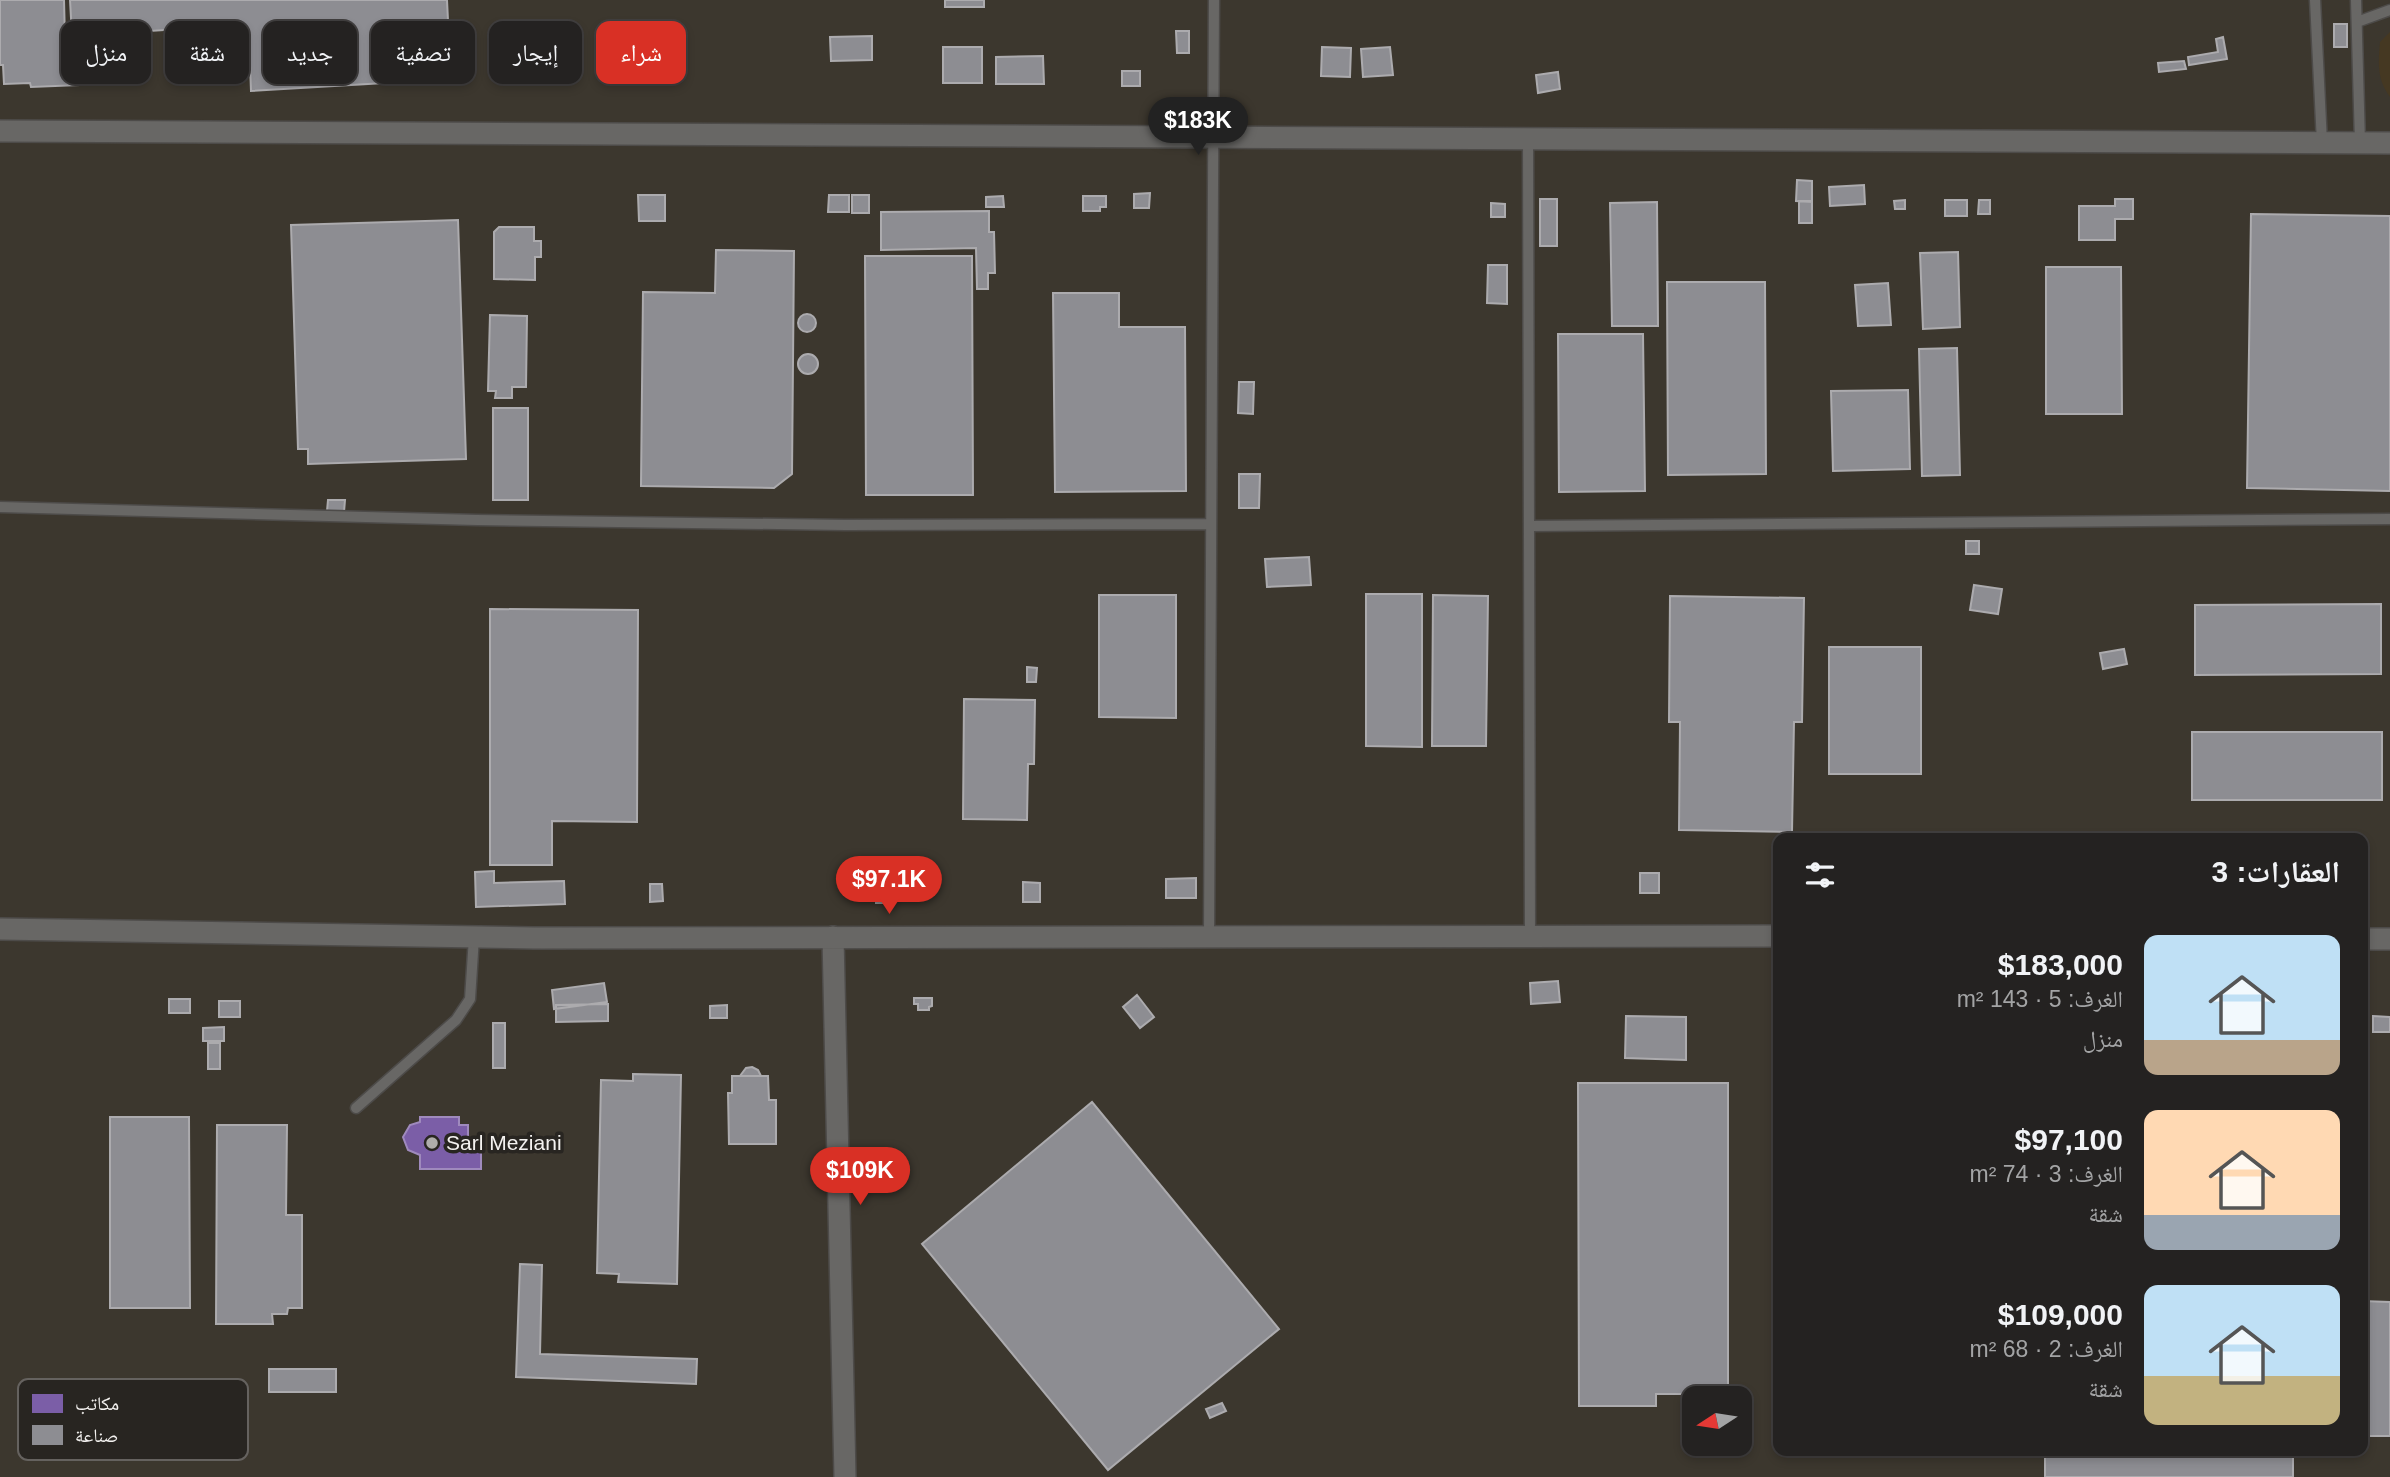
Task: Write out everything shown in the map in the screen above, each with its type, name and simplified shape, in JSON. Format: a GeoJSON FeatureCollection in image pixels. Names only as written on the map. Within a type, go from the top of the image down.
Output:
{"type":"FeatureCollection","features":[{"type":"Feature","properties":{"kind":"street"},"geometry":{"type":"LineString","coordinates":[[0,131],[2390,143]]}},
{"type":"Feature","properties":{"kind":"street"},"geometry":{"type":"LineString","coordinates":[[0,929],[474,937],[1773,936]]}},
{"type":"Feature","properties":{"kind":"street"},"geometry":{"type":"LineString","coordinates":[[833,937],[845,1477]]}},
{"type":"Feature","properties":{"kind":"street"},"geometry":{"type":"LineString","coordinates":[[2368,939],[2390,939]]}},
{"type":"Feature","properties":{"kind":"lane"},"geometry":{"type":"LineString","coordinates":[[1209,936],[1214,0]]}},
{"type":"Feature","properties":{"kind":"lane"},"geometry":{"type":"LineString","coordinates":[[2315,0],[2322,143]]}},
{"type":"Feature","properties":{"kind":"lane"},"geometry":{"type":"LineString","coordinates":[[2356,0],[2360,143]]}},
{"type":"Feature","properties":{"kind":"lane"},"geometry":{"type":"LineString","coordinates":[[2357,22],[2390,10]]}},
{"type":"Feature","properties":{"kind":"lane"},"geometry":{"type":"LineString","coordinates":[[1528,137],[1530,935]]}},
{"type":"Feature","properties":{"kind":"lane"},"geometry":{"type":"LineString","coordinates":[[0,507],[477,520],[763,524],[1210,524]]}},
{"type":"Feature","properties":{"kind":"lane"},"geometry":{"type":"LineString","coordinates":[[1531,526],[2390,519]]}},
{"type":"Feature","properties":{"kind":"lane"},"geometry":{"type":"LineString","coordinates":[[356,1108],[456,1020],[470,999],[474,937]]}},
{"type":"Feature","properties":{"kind":"shaded area"},"geometry":{"type":"Polygon","coordinates":[[[0,0],[2390,0],[2390,1477],[0,1477],[0,0]]]}},
{"type":"Feature","properties":{"kind":"shaded area"},"geometry":{"type":"Polygon","coordinates":[[[2390,32],[2390,97],[2381,78],[2379,64],[2380,42],[2390,32]]]}},
{"type":"Feature","properties":{"kind":"building: مكاتب"},"geometry":{"type":"Polygon","coordinates":[[[420,1117],[459,1117],[459,1125],[468,1125],[468,1146],[481,1146],[481,1169],[420,1169],[420,1155],[408,1150],[403,1137],[410,1125],[420,1122],[420,1117]]]}},
{"type":"Feature","properties":{"kind":"building: صناعة"},"geometry":{"type":"Polygon","coordinates":[[[0,0],[64,0],[65,21],[61,21],[61,84],[104,84],[31,87],[30,83],[4,84],[3,65],[0,65],[0,0]]]}},
{"type":"Feature","properties":{"kind":"building: صناعة"},"geometry":{"type":"Polygon","coordinates":[[[70,0],[447,0],[448,21],[371,21],[371,84],[251,91],[249,21],[165,21],[165,30],[151,31],[151,21],[71,21],[70,0]]]}},
{"type":"Feature","properties":{"kind":"building: صناعة"},"geometry":{"type":"Polygon","coordinates":[[[945,0],[984,0],[984,7],[945,7],[945,0]]]}},
{"type":"Feature","properties":{"kind":"building: صناعة"},"geometry":{"type":"Polygon","coordinates":[[[2334,24],[2347,24],[2347,47],[2334,47],[2334,24]]]}},
{"type":"Feature","properties":{"kind":"building: صناعة"},"geometry":{"type":"Polygon","coordinates":[[[1176,31],[1189,31],[1189,53],[1177,53],[1176,31]]]}},
{"type":"Feature","properties":{"kind":"building: صناعة"},"geometry":{"type":"Polygon","coordinates":[[[872,36],[872,60],[831,61],[830,37],[872,36]]]}},
{"type":"Feature","properties":{"kind":"building: صناعة"},"geometry":{"type":"Polygon","coordinates":[[[2223,37],[2227,59],[2189,65],[2188,57],[2218,52],[2216,39],[2223,37]]]}},
{"type":"Feature","properties":{"kind":"building: صناعة"},"geometry":{"type":"Polygon","coordinates":[[[943,47],[982,47],[982,83],[943,83],[943,47]]]}},
{"type":"Feature","properties":{"kind":"building: صناعة"},"geometry":{"type":"Polygon","coordinates":[[[1322,47],[1351,48],[1350,77],[1321,76],[1322,47]]]}},
{"type":"Feature","properties":{"kind":"building: صناعة"},"geometry":{"type":"Polygon","coordinates":[[[1390,47],[1393,75],[1363,77],[1361,49],[1390,47]]]}},
{"type":"Feature","properties":{"kind":"building: صناعة"},"geometry":{"type":"Polygon","coordinates":[[[1043,56],[1044,84],[996,84],[996,57],[1043,56]]]}},
{"type":"Feature","properties":{"kind":"building: صناعة"},"geometry":{"type":"Polygon","coordinates":[[[2184,61],[2186,69],[2159,72],[2158,63],[2184,61]]]}},
{"type":"Feature","properties":{"kind":"building: صناعة"},"geometry":{"type":"Polygon","coordinates":[[[1122,71],[1140,71],[1140,86],[1122,86],[1122,71]]]}},
{"type":"Feature","properties":{"kind":"building: صناعة"},"geometry":{"type":"Polygon","coordinates":[[[1558,72],[1560,89],[1538,93],[1536,75],[1558,72]]]}},
{"type":"Feature","properties":{"kind":"building: صناعة"},"geometry":{"type":"Polygon","coordinates":[[[1797,180],[1812,181],[1812,202],[1796,201],[1797,180]]]}},
{"type":"Feature","properties":{"kind":"building: صناعة"},"geometry":{"type":"Polygon","coordinates":[[[1864,185],[1865,204],[1830,206],[1829,187],[1864,185]]]}},
{"type":"Feature","properties":{"kind":"building: صناعة"},"geometry":{"type":"Polygon","coordinates":[[[1150,193],[1149,208],[1134,208],[1134,194],[1150,193]]]}},
{"type":"Feature","properties":{"kind":"building: صناعة"},"geometry":{"type":"Polygon","coordinates":[[[638,195],[665,195],[665,221],[639,221],[638,195]]]}},
{"type":"Feature","properties":{"kind":"building: صناعة"},"geometry":{"type":"Polygon","coordinates":[[[829,195],[849,195],[849,212],[828,212],[829,195]]]}},
{"type":"Feature","properties":{"kind":"building: صناعة"},"geometry":{"type":"Polygon","coordinates":[[[852,195],[869,195],[869,213],[852,213],[852,195]]]}},
{"type":"Feature","properties":{"kind":"building: صناعة"},"geometry":{"type":"Polygon","coordinates":[[[1003,196],[1004,207],[986,207],[986,197],[1003,196]]]}},
{"type":"Feature","properties":{"kind":"building: صناعة"},"geometry":{"type":"Polygon","coordinates":[[[1083,196],[1106,196],[1106,207],[1100,207],[1100,211],[1083,211],[1083,196]]]}},
{"type":"Feature","properties":{"kind":"building: صناعة"},"geometry":{"type":"Polygon","coordinates":[[[1540,199],[1557,199],[1557,246],[1540,246],[1540,199]]]}},
{"type":"Feature","properties":{"kind":"building: صناعة"},"geometry":{"type":"Polygon","coordinates":[[[2115,199],[2133,199],[2133,219],[2115,219],[2115,240],[2079,240],[2079,206],[2115,206],[2115,199]]]}},
{"type":"Feature","properties":{"kind":"building: صناعة"},"geometry":{"type":"Polygon","coordinates":[[[1905,200],[1905,209],[1895,209],[1894,201],[1905,200]]]}},
{"type":"Feature","properties":{"kind":"building: صناعة"},"geometry":{"type":"Polygon","coordinates":[[[1945,200],[1967,200],[1967,216],[1945,216],[1945,200]]]}},
{"type":"Feature","properties":{"kind":"building: صناعة"},"geometry":{"type":"Polygon","coordinates":[[[1979,200],[1990,200],[1990,214],[1978,214],[1979,200]]]}},
{"type":"Feature","properties":{"kind":"building: صناعة"},"geometry":{"type":"Polygon","coordinates":[[[1799,201],[1812,201],[1812,223],[1799,223],[1799,201]]]}},
{"type":"Feature","properties":{"kind":"building: صناعة"},"geometry":{"type":"Polygon","coordinates":[[[1657,202],[1658,326],[1612,326],[1610,203],[1657,202]]]}},
{"type":"Feature","properties":{"kind":"building: صناعة"},"geometry":{"type":"Polygon","coordinates":[[[1491,203],[1505,204],[1505,217],[1491,217],[1491,203]]]}},
{"type":"Feature","properties":{"kind":"building: صناعة"},"geometry":{"type":"Polygon","coordinates":[[[989,211],[989,232],[994,232],[995,273],[988,273],[988,289],[977,289],[976,248],[881,250],[881,212],[989,211]]]}},
{"type":"Feature","properties":{"kind":"building: صناعة"},"geometry":{"type":"Polygon","coordinates":[[[2251,214],[2390,216],[2390,491],[2247,488],[2251,214]]]}},
{"type":"Feature","properties":{"kind":"building: صناعة"},"geometry":{"type":"Polygon","coordinates":[[[458,220],[466,459],[308,464],[308,449],[298,449],[291,225],[458,220]]]}},
{"type":"Feature","properties":{"kind":"building: صناعة"},"geometry":{"type":"Polygon","coordinates":[[[499,227],[534,227],[534,241],[541,241],[541,257],[535,257],[535,280],[494,279],[494,232],[499,227]]]}},
{"type":"Feature","properties":{"kind":"building: صناعة"},"geometry":{"type":"Polygon","coordinates":[[[716,250],[794,251],[792,474],[774,488],[641,486],[643,292],[715,293],[716,250]]]}},
{"type":"Feature","properties":{"kind":"building: صناعة"},"geometry":{"type":"Polygon","coordinates":[[[1958,252],[1960,327],[1923,329],[1920,253],[1958,252]]]}},
{"type":"Feature","properties":{"kind":"building: صناعة"},"geometry":{"type":"Polygon","coordinates":[[[865,256],[972,256],[973,495],[866,495],[865,256]]]}},
{"type":"Feature","properties":{"kind":"building: صناعة"},"geometry":{"type":"Polygon","coordinates":[[[1488,265],[1507,265],[1507,304],[1487,303],[1488,265]]]}},
{"type":"Feature","properties":{"kind":"building: صناعة"},"geometry":{"type":"Polygon","coordinates":[[[2046,267],[2121,267],[2122,414],[2046,414],[2046,267]]]}},
{"type":"Feature","properties":{"kind":"building: صناعة"},"geometry":{"type":"Polygon","coordinates":[[[1667,282],[1765,282],[1766,474],[1668,475],[1667,282]]]}},
{"type":"Feature","properties":{"kind":"building: صناعة"},"geometry":{"type":"Polygon","coordinates":[[[1888,283],[1891,325],[1858,326],[1855,285],[1888,283]]]}},
{"type":"Feature","properties":{"kind":"building: صناعة"},"geometry":{"type":"Polygon","coordinates":[[[1053,293],[1119,293],[1119,327],[1185,327],[1186,491],[1055,492],[1053,293]]]}},
{"type":"Feature","properties":{"kind":"building: صناعة"},"geometry":{"type":"Polygon","coordinates":[[[807,314],[813,317],[816,323],[813,329],[807,332],[801,329],[798,323],[801,317],[807,314]]]}},
{"type":"Feature","properties":{"kind":"building: صناعة"},"geometry":{"type":"Polygon","coordinates":[[[490,315],[527,316],[526,387],[512,387],[512,398],[495,398],[496,391],[488,391],[490,315]]]}},
{"type":"Feature","properties":{"kind":"building: صناعة"},"geometry":{"type":"Polygon","coordinates":[[[1558,334],[1643,334],[1645,491],[1559,492],[1558,334]]]}},
{"type":"Feature","properties":{"kind":"building: صناعة"},"geometry":{"type":"Polygon","coordinates":[[[1957,348],[1960,475],[1922,476],[1919,349],[1957,348]]]}},
{"type":"Feature","properties":{"kind":"building: صناعة"},"geometry":{"type":"Polygon","coordinates":[[[808,354],[815,357],[818,364],[815,371],[808,374],[801,371],[798,364],[801,357],[808,354]]]}},
{"type":"Feature","properties":{"kind":"building: صناعة"},"geometry":{"type":"Polygon","coordinates":[[[1239,382],[1254,382],[1253,414],[1238,413],[1239,382]]]}},
{"type":"Feature","properties":{"kind":"building: صناعة"},"geometry":{"type":"Polygon","coordinates":[[[1908,390],[1910,469],[1833,471],[1831,391],[1908,390]]]}},
{"type":"Feature","properties":{"kind":"building: صناعة"},"geometry":{"type":"Polygon","coordinates":[[[493,408],[528,408],[528,500],[493,500],[493,408]]]}},
{"type":"Feature","properties":{"kind":"building: صناعة"},"geometry":{"type":"Polygon","coordinates":[[[1239,474],[1260,474],[1259,508],[1239,508],[1239,474]]]}},
{"type":"Feature","properties":{"kind":"building: صناعة"},"geometry":{"type":"Polygon","coordinates":[[[328,500],[345,500],[344,512],[327,511],[328,500]]]}},
{"type":"Feature","properties":{"kind":"building: صناعة"},"geometry":{"type":"Polygon","coordinates":[[[1966,541],[1979,541],[1979,554],[1966,554],[1966,541]]]}},
{"type":"Feature","properties":{"kind":"building: صناعة"},"geometry":{"type":"Polygon","coordinates":[[[1309,557],[1311,585],[1267,587],[1265,559],[1309,557]]]}},
{"type":"Feature","properties":{"kind":"building: صناعة"},"geometry":{"type":"Polygon","coordinates":[[[1974,585],[2002,589],[1998,614],[1970,610],[1974,585]]]}},
{"type":"Feature","properties":{"kind":"building: صناعة"},"geometry":{"type":"Polygon","coordinates":[[[1366,594],[1422,594],[1422,747],[1366,746],[1366,594]]]}},
{"type":"Feature","properties":{"kind":"building: صناعة"},"geometry":{"type":"Polygon","coordinates":[[[1099,595],[1176,595],[1176,718],[1099,717],[1099,595]]]}},
{"type":"Feature","properties":{"kind":"building: صناعة"},"geometry":{"type":"Polygon","coordinates":[[[1433,595],[1488,596],[1486,746],[1432,746],[1433,595]]]}},
{"type":"Feature","properties":{"kind":"building: صناعة"},"geometry":{"type":"Polygon","coordinates":[[[1670,596],[1804,598],[1802,722],[1794,722],[1792,832],[1679,830],[1680,722],[1669,722],[1670,596]]]}},
{"type":"Feature","properties":{"kind":"building: صناعة"},"geometry":{"type":"Polygon","coordinates":[[[2381,604],[2381,674],[2195,675],[2195,605],[2381,604]]]}},
{"type":"Feature","properties":{"kind":"building: صناعة"},"geometry":{"type":"Polygon","coordinates":[[[490,609],[638,610],[637,822],[552,821],[552,865],[490,865],[490,609]]]}},
{"type":"Feature","properties":{"kind":"building: صناعة"},"geometry":{"type":"Polygon","coordinates":[[[1829,647],[1921,647],[1921,774],[1829,774],[1829,647]]]}},
{"type":"Feature","properties":{"kind":"building: صناعة"},"geometry":{"type":"Polygon","coordinates":[[[2124,649],[2127,664],[2103,669],[2100,653],[2124,649]]]}},
{"type":"Feature","properties":{"kind":"building: صناعة"},"geometry":{"type":"Polygon","coordinates":[[[1027,667],[1037,668],[1036,682],[1027,682],[1027,667]]]}},
{"type":"Feature","properties":{"kind":"building: صناعة"},"geometry":{"type":"Polygon","coordinates":[[[964,699],[1035,700],[1034,764],[1028,764],[1027,820],[963,819],[964,699]]]}},
{"type":"Feature","properties":{"kind":"building: صناعة"},"geometry":{"type":"Polygon","coordinates":[[[2192,732],[2382,732],[2382,800],[2192,800],[2192,732]]]}},
{"type":"Feature","properties":{"kind":"building: صناعة"},"geometry":{"type":"Polygon","coordinates":[[[494,871],[494,883],[564,881],[565,904],[476,907],[475,872],[494,871]]]}},
{"type":"Feature","properties":{"kind":"building: صناعة"},"geometry":{"type":"Polygon","coordinates":[[[1640,873],[1659,873],[1659,893],[1640,893],[1640,873]]]}},
{"type":"Feature","properties":{"kind":"building: صناعة"},"geometry":{"type":"Polygon","coordinates":[[[1196,878],[1196,898],[1166,898],[1166,879],[1196,878]]]}},
{"type":"Feature","properties":{"kind":"building: صناعة"},"geometry":{"type":"Polygon","coordinates":[[[1023,882],[1040,883],[1040,902],[1023,902],[1023,882]]]}},
{"type":"Feature","properties":{"kind":"building: صناعة"},"geometry":{"type":"Polygon","coordinates":[[[650,884],[662,884],[663,901],[650,902],[650,884]]]}},
{"type":"Feature","properties":{"kind":"building: صناعة"},"geometry":{"type":"Polygon","coordinates":[[[876,886],[892,886],[892,903],[876,903],[876,886]]]}},
{"type":"Feature","properties":{"kind":"building: صناعة"},"geometry":{"type":"Polygon","coordinates":[[[1558,981],[1560,1002],[1531,1004],[1530,983],[1558,981]]]}},
{"type":"Feature","properties":{"kind":"building: صناعة"},"geometry":{"type":"Polygon","coordinates":[[[604,983],[607,1002],[554,1009],[552,990],[604,983]]]}},
{"type":"Feature","properties":{"kind":"building: صناعة"},"geometry":{"type":"Polygon","coordinates":[[[1137,995],[1154,1017],[1140,1028],[1123,1007],[1137,995]]]}},
{"type":"Feature","properties":{"kind":"building: صناعة"},"geometry":{"type":"Polygon","coordinates":[[[914,998],[932,998],[932,1006],[929,1010],[918,1010],[914,998]]]}},
{"type":"Feature","properties":{"kind":"building: صناعة"},"geometry":{"type":"Polygon","coordinates":[[[169,999],[190,999],[190,1013],[169,1013],[169,999]]]}},
{"type":"Feature","properties":{"kind":"building: صناعة"},"geometry":{"type":"Polygon","coordinates":[[[219,1001],[240,1001],[240,1017],[219,1017],[219,1001]]]}},
{"type":"Feature","properties":{"kind":"building: صناعة"},"geometry":{"type":"Polygon","coordinates":[[[608,1004],[608,1021],[556,1022],[556,1005],[608,1004]]]}},
{"type":"Feature","properties":{"kind":"building: صناعة"},"geometry":{"type":"Polygon","coordinates":[[[727,1005],[727,1018],[710,1018],[710,1006],[727,1005]]]}},
{"type":"Feature","properties":{"kind":"building: صناعة"},"geometry":{"type":"Polygon","coordinates":[[[1626,1016],[1686,1017],[1686,1060],[1625,1058],[1626,1016]]]}},
{"type":"Feature","properties":{"kind":"building: صناعة"},"geometry":{"type":"Polygon","coordinates":[[[2373,1016],[2390,1017],[2390,1032],[2373,1032],[2373,1016]]]}},
{"type":"Feature","properties":{"kind":"building: صناعة"},"geometry":{"type":"Polygon","coordinates":[[[493,1023],[505,1023],[505,1068],[493,1068],[493,1023]]]}},
{"type":"Feature","properties":{"kind":"building: صناعة"},"geometry":{"type":"Polygon","coordinates":[[[224,1027],[224,1041],[203,1041],[203,1028],[224,1027]]]}},
{"type":"Feature","properties":{"kind":"building: صناعة"},"geometry":{"type":"Polygon","coordinates":[[[208,1043],[220,1043],[220,1069],[208,1069],[208,1043]]]}},
{"type":"Feature","properties":{"kind":"building: صناعة"},"geometry":{"type":"Polygon","coordinates":[[[746,1068],[758,1070],[761,1076],[740,1076],[746,1068]]]}},
{"type":"Feature","properties":{"kind":"building: صناعة"},"geometry":{"type":"Polygon","coordinates":[[[633,1074],[681,1075],[677,1284],[618,1282],[619,1274],[597,1273],[601,1080],[633,1081],[633,1074]]]}},
{"type":"Feature","properties":{"kind":"building: صناعة"},"geometry":{"type":"Polygon","coordinates":[[[732,1076],[768,1076],[769,1100],[776,1100],[776,1144],[729,1144],[728,1093],[732,1093],[732,1076]]]}},
{"type":"Feature","properties":{"kind":"building: صناعة"},"geometry":{"type":"Polygon","coordinates":[[[1578,1083],[1728,1083],[1728,1386],[1682,1386],[1682,1394],[1656,1394],[1656,1406],[1579,1406],[1578,1083]]]}},
{"type":"Feature","properties":{"kind":"building: صناعة"},"geometry":{"type":"Polygon","coordinates":[[[1092,1102],[1279,1329],[1108,1470],[922,1244],[1092,1102]]]}},
{"type":"Feature","properties":{"kind":"building: صناعة"},"geometry":{"type":"Polygon","coordinates":[[[110,1117],[189,1117],[190,1308],[110,1308],[110,1117]]]}},
{"type":"Feature","properties":{"kind":"building: صناعة"},"geometry":{"type":"Polygon","coordinates":[[[217,1125],[287,1125],[286,1215],[302,1215],[302,1308],[288,1308],[287,1314],[272,1314],[273,1324],[216,1324],[217,1125]]]}},
{"type":"Feature","properties":{"kind":"building: صناعة"},"geometry":{"type":"Polygon","coordinates":[[[520,1264],[542,1265],[540,1354],[697,1359],[696,1384],[516,1377],[520,1264]]]}},
{"type":"Feature","properties":{"kind":"building: صناعة"},"geometry":{"type":"Polygon","coordinates":[[[2368,1301],[2390,1302],[2390,1436],[2368,1436],[2368,1301]]]}},
{"type":"Feature","properties":{"kind":"building: صناعة"},"geometry":{"type":"Polygon","coordinates":[[[269,1369],[336,1369],[336,1392],[269,1392],[269,1369]]]}},
{"type":"Feature","properties":{"kind":"building: صناعة"},"geometry":{"type":"Polygon","coordinates":[[[1222,1403],[1226,1411],[1210,1418],[1206,1409],[1222,1403]]]}},
{"type":"Feature","properties":{"kind":"building: صناعة"},"geometry":{"type":"Polygon","coordinates":[[[2045,1456],[2293,1456],[2293,1477],[2045,1477],[2045,1456]]]}},
{"type":"Feature","properties":{"kind":"place","name":"Sarl Meziani"},"geometry":{"type":"Point","coordinates":[432,1143]}}]}
